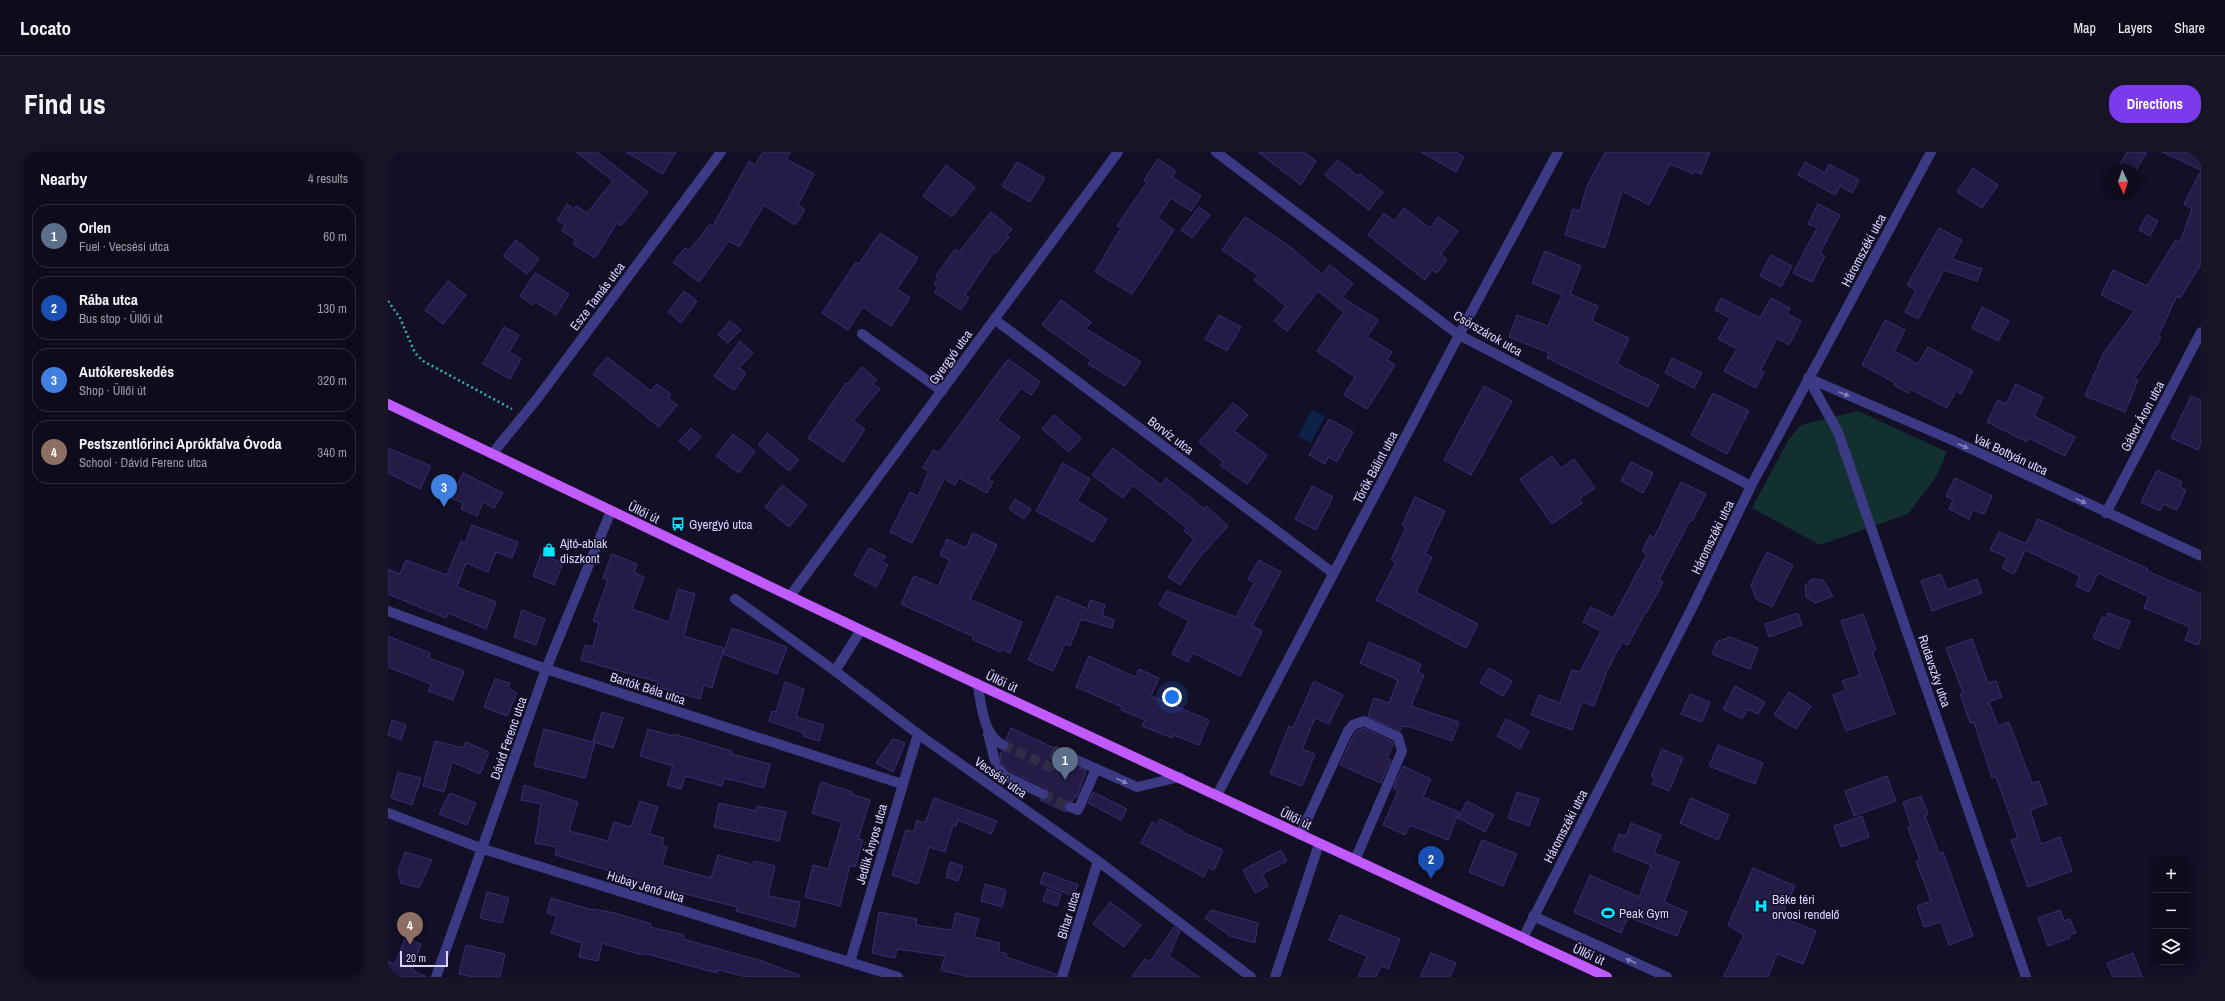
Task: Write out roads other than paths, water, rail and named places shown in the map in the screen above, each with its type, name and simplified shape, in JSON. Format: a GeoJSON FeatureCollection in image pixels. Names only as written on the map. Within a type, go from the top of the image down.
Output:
{"type":"FeatureCollection","features":[{"type":"Feature","properties":{"kind":"main road","name":"Üllői út"},"geometry":{"type":"LineString","coordinates":[[388,404],[861,630],[1180,777],[1319,844],[1607,977]]}},
{"type":"Feature","properties":{"kind":"street","name":"Esze Tamás utca"},"geometry":{"type":"LineString","coordinates":[[492,454],[524,415],[721,152]]}},
{"type":"Feature","properties":{"kind":"street","name":"Gyergyó utca"},"geometry":{"type":"LineString","coordinates":[[790,596],[1118,152]]}},
{"type":"Feature","properties":{"kind":"street","name":"Csörszárok utca"},"geometry":{"type":"LineString","coordinates":[[1216,152],[1459,335],[1751,486]]}},
{"type":"Feature","properties":{"kind":"street","name":"Török Bálint utca"},"geometry":{"type":"LineString","coordinates":[[1217,795],[1459,335],[1558,152]]}},
{"type":"Feature","properties":{"kind":"street","name":"Háromszéki utca"},"geometry":{"type":"LineString","coordinates":[[1523,938],[1693,606],[1751,486],[1931,152]]}},
{"type":"Feature","properties":{"kind":"street","name":"Borvíz utca"},"geometry":{"type":"LineString","coordinates":[[994,319],[1333,573]]}},
{"type":"Feature","properties":{"kind":"street","name":"Gábor Áron utca"},"geometry":{"type":"LineString","coordinates":[[2106,513],[2201,332]]}},
{"type":"Feature","properties":{"kind":"street"},"geometry":{"type":"LineString","coordinates":[[862,334],[942,391]]}},
{"type":"Feature","properties":{"kind":"street","name":"Vak Bottyán utca"},"geometry":{"type":"LineString","coordinates":[[1808,378],[1952,440],[2201,556]]}},
{"type":"Feature","properties":{"kind":"street","name":"Rudavszky utca"},"geometry":{"type":"LineString","coordinates":[[1808,378],[1838,432],[2026,977]]}},
{"type":"Feature","properties":{"kind":"street","name":"Dávid Ferenc utca"},"geometry":{"type":"LineString","coordinates":[[436,977],[483,850],[546,669],[611,511]]}},
{"type":"Feature","properties":{"kind":"street","name":"Vecsési utca"},"geometry":{"type":"LineString","coordinates":[[735,599],[835,671],[918,734],[1098,861],[1251,977]]}},
{"type":"Feature","properties":{"kind":"street","name":"Bartók Béla utca"},"geometry":{"type":"LineString","coordinates":[[388,611],[546,669],[902,784]]}},
{"type":"Feature","properties":{"kind":"street"},"geometry":{"type":"LineString","coordinates":[[835,671],[861,630]]}},
{"type":"Feature","properties":{"kind":"street"},"geometry":{"type":"LineString","coordinates":[[977,683],[987,730],[997,765],[1005,776],[1043,794]]}},
{"type":"Feature","properties":{"kind":"street"},"geometry":{"type":"LineString","coordinates":[[1300,835],[1348,731],[1353,725],[1364,721],[1398,737],[1402,751],[1355,860]]}},
{"type":"Feature","properties":{"kind":"street"},"geometry":{"type":"LineString","coordinates":[[987,730],[995,741],[1003,745]]}},
{"type":"Feature","properties":{"kind":"street","name":"Jedlik Ányos utca"},"geometry":{"type":"LineString","coordinates":[[850,962],[918,734]]}},
{"type":"Feature","properties":{"kind":"street"},"geometry":{"type":"LineString","coordinates":[[1061,753],[1137,787],[1180,777]]}},
{"type":"Feature","properties":{"kind":"street"},"geometry":{"type":"LineString","coordinates":[[1070,807],[1078,810],[1096,769]]}},
{"type":"Feature","properties":{"kind":"street","name":"Hubay Jenő utca"},"geometry":{"type":"LineString","coordinates":[[388,813],[483,850],[898,977]]}},
{"type":"Feature","properties":{"kind":"street"},"geometry":{"type":"LineString","coordinates":[[1274,977],[1319,844]]}},
{"type":"Feature","properties":{"kind":"street","name":"Bihar utca"},"geometry":{"type":"LineString","coordinates":[[1062,977],[1098,861]]}},
{"type":"Feature","properties":{"kind":"street"},"geometry":{"type":"LineString","coordinates":[[1533,916],[1667,977]]}},
{"type":"Feature","properties":{"kind":"water"},"geometry":{"type":"Polygon","coordinates":[[[1312,410],[1325,416],[1311,443],[1298,436],[1312,410]]]}},
{"type":"Feature","properties":{"kind":"tunnel"},"geometry":{"type":"LineString","coordinates":[[1003,745],[1050,767],[1057,751],[1061,753]]}},
{"type":"Feature","properties":{"kind":"tunnel"},"geometry":{"type":"LineString","coordinates":[[1043,794],[1070,807]]}},
{"type":"Feature","properties":{"kind":"place","name":"Autókereskedés"},"geometry":{"type":"Point","coordinates":[444,507]}},
{"type":"Feature","properties":{"kind":"place","name":"Gyergyó utca"},"geometry":{"type":"Point","coordinates":[678,524]}},
{"type":"Feature","properties":{"kind":"place","name":"Ajtó-ablak diszkont"},"geometry":{"type":"Point","coordinates":[549,550]}},
{"type":"Feature","properties":{"kind":"place","name":"Orlen"},"geometry":{"type":"Point","coordinates":[1065,780]}},
{"type":"Feature","properties":{"kind":"place","name":"Rába utca"},"geometry":{"type":"Point","coordinates":[1431,879]}},
{"type":"Feature","properties":{"kind":"place","name":"Béke téri orvosi rendelő"},"geometry":{"type":"Point","coordinates":[1761,906]}},
{"type":"Feature","properties":{"kind":"place","name":"Peak Gym"},"geometry":{"type":"Point","coordinates":[1608,913]}},
{"type":"Feature","properties":{"kind":"place","name":"Pestszentlőrinci Aprókfalva Óvoda"},"geometry":{"type":"Point","coordinates":[410,945]}}]}
